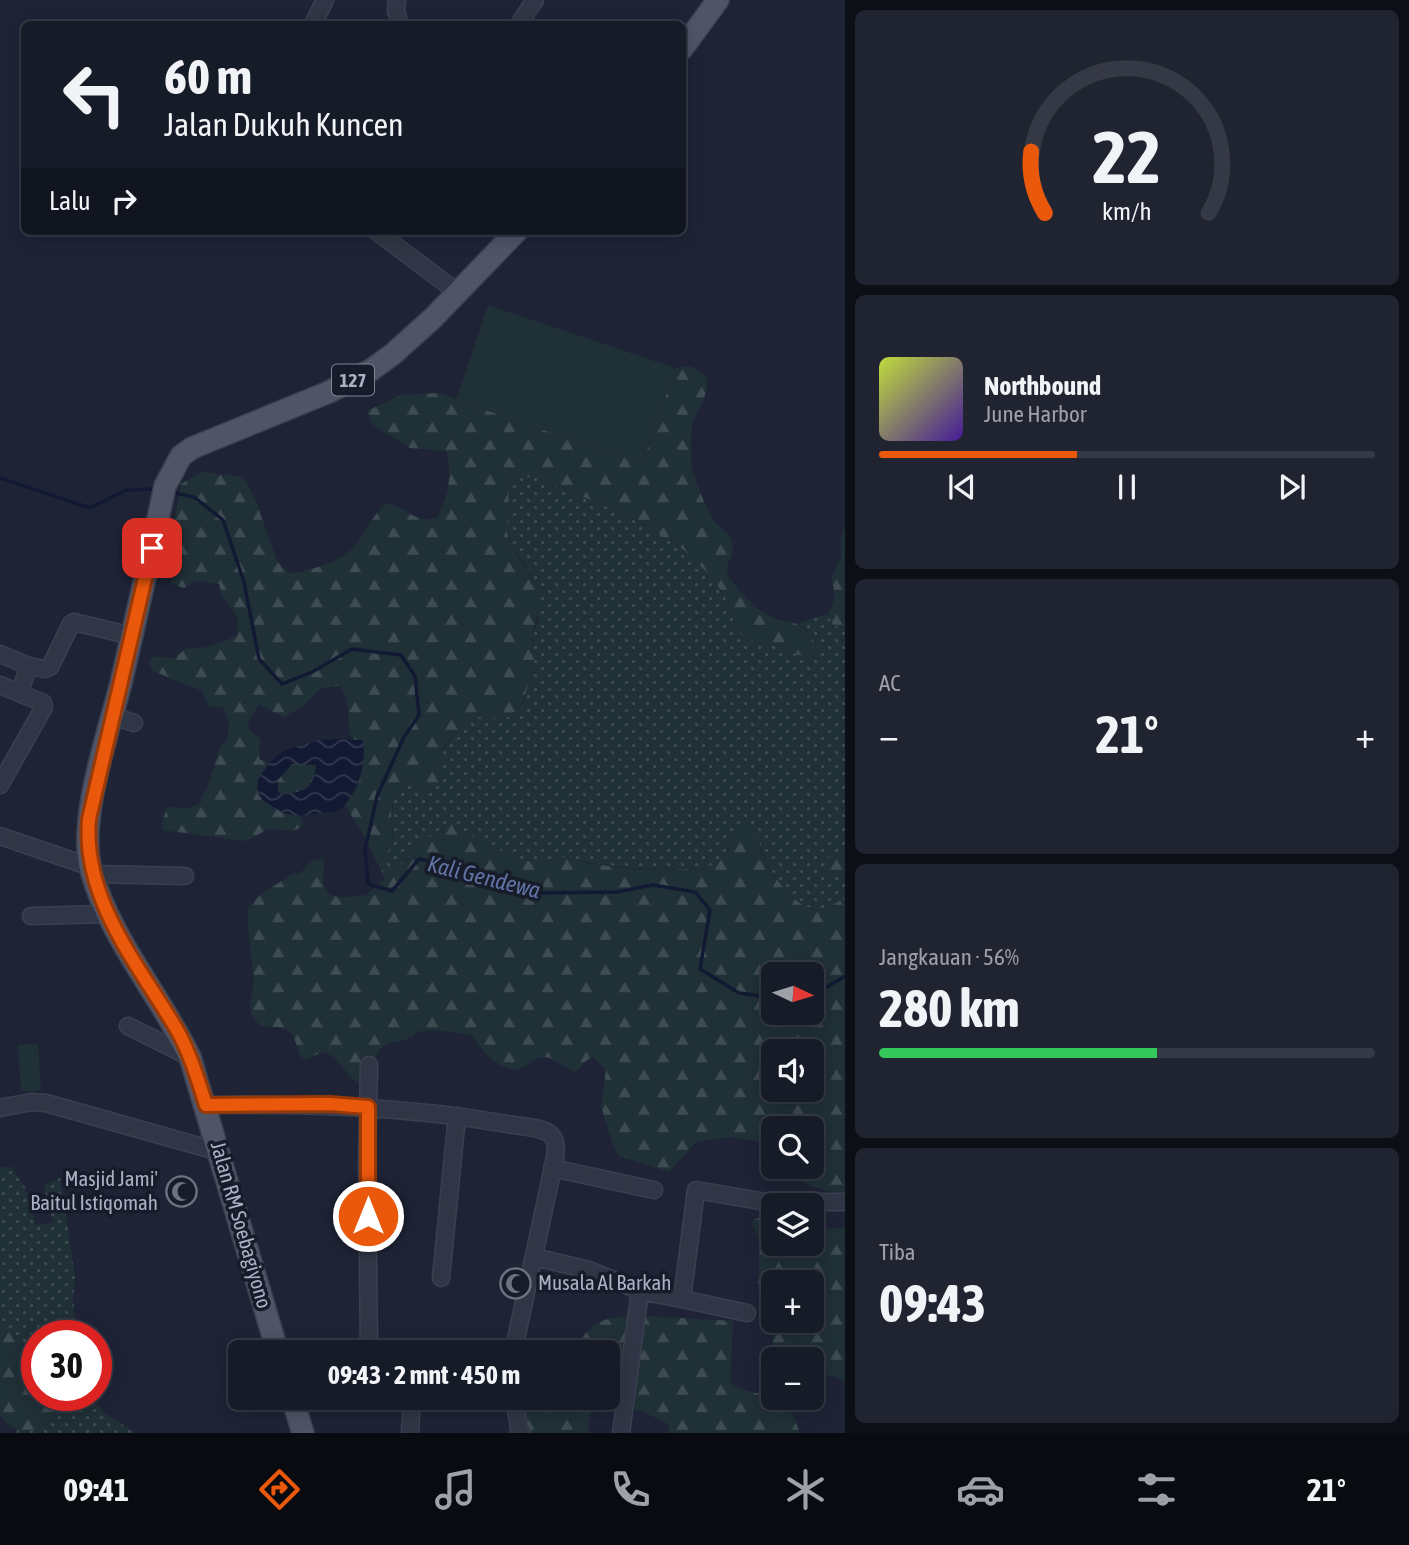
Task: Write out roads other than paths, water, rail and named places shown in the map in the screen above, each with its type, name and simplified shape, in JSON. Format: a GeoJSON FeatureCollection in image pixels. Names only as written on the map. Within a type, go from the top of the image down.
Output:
{"type":"FeatureCollection","features":[{"type":"Feature","properties":{"kind":"main road"},"geometry":{"type":"LineString","coordinates":[[686,44],[718,0]]}},
{"type":"Feature","properties":{"kind":"main road","name":"Jalan RM Soebagiyono"},"geometry":{"type":"LineString","coordinates":[[275,1340],[190,1056],[108,914],[92,871],[88,844],[89,819],[165,486],[181,456],[192,447],[329,392],[371,370],[410,340],[513,235]]}},
{"type":"Feature","properties":{"kind":"main road"},"geometry":{"type":"LineString","coordinates":[[296,1410],[303,1433]]}},
{"type":"Feature","properties":{"kind":"street"},"geometry":{"type":"LineString","coordinates":[[314,21],[325,0]]}},
{"type":"Feature","properties":{"kind":"street"},"geometry":{"type":"LineString","coordinates":[[397,0],[399,21]]}},
{"type":"Feature","properties":{"kind":"street"},"geometry":{"type":"LineString","coordinates":[[521,21],[535,0]]}},
{"type":"Feature","properties":{"kind":"street"},"geometry":{"type":"LineString","coordinates":[[381,235],[457,292]]}},
{"type":"Feature","properties":{"kind":"street"},"geometry":{"type":"LineString","coordinates":[[0,654],[29,666],[45,669],[50,667],[74,622],[132,635]]}},
{"type":"Feature","properties":{"kind":"street"},"geometry":{"type":"LineString","coordinates":[[19,693],[29,666]]}},
{"type":"Feature","properties":{"kind":"street"},"geometry":{"type":"LineString","coordinates":[[0,685],[44,706],[0,785]]}},
{"type":"Feature","properties":{"kind":"street"},"geometry":{"type":"LineString","coordinates":[[113,716],[134,723]]}},
{"type":"Feature","properties":{"kind":"street"},"geometry":{"type":"LineString","coordinates":[[0,836],[92,871],[185,876]]}},
{"type":"Feature","properties":{"kind":"street"},"geometry":{"type":"LineString","coordinates":[[31,916],[108,914]]}},
{"type":"Feature","properties":{"kind":"street"},"geometry":{"type":"LineString","coordinates":[[128,1026],[190,1056]]}},
{"type":"Feature","properties":{"kind":"street"},"geometry":{"type":"LineString","coordinates":[[369,1065],[369,1340]]}},
{"type":"Feature","properties":{"kind":"street"},"geometry":{"type":"LineString","coordinates":[[0,1108],[24,1103],[46,1103],[220,1152]]}},
{"type":"Feature","properties":{"kind":"street"},"geometry":{"type":"LineString","coordinates":[[206,1105],[330,1104],[368,1107],[457,1116],[547,1132],[555,1141],[555,1158],[516,1340]]}},
{"type":"Feature","properties":{"kind":"street"},"geometry":{"type":"LineString","coordinates":[[441,1278],[457,1116]]}},
{"type":"Feature","properties":{"kind":"street"},"geometry":{"type":"LineString","coordinates":[[552,1168],[654,1190]]}},
{"type":"Feature","properties":{"kind":"street"},"geometry":{"type":"LineString","coordinates":[[682,1299],[696,1189],[761,1201]]}},
{"type":"Feature","properties":{"kind":"street"},"geometry":{"type":"LineString","coordinates":[[824,1202],[845,1202]]}},
{"type":"Feature","properties":{"kind":"street"},"geometry":{"type":"LineString","coordinates":[[534,1257],[589,1270],[640,1292],[747,1312]]}},
{"type":"Feature","properties":{"kind":"street"},"geometry":{"type":"LineString","coordinates":[[621,1433],[640,1292]]}},
{"type":"Feature","properties":{"kind":"street"},"geometry":{"type":"LineString","coordinates":[[410,1433],[411,1410]]}},
{"type":"Feature","properties":{"kind":"street"},"geometry":{"type":"LineString","coordinates":[[516,1410],[522,1433]]}},
{"type":"Feature","properties":{"kind":"water"},"geometry":{"type":"Polygon","coordinates":[[[319,740],[362,740],[362,769],[351,797],[339,811],[299,816],[283,813],[262,800],[257,789],[258,780],[269,763],[283,751],[319,740]],[[292,764],[278,780],[278,792],[288,793],[306,788],[313,780],[316,765],[292,764]]]}},
{"type":"Feature","properties":{"kind":"waterway","name":"Kali Gendewa"},"geometry":{"type":"LineString","coordinates":[[0,478],[90,508],[126,490],[156,489]]}},
{"type":"Feature","properties":{"kind":"waterway","name":"Kali Gendewa"},"geometry":{"type":"LineString","coordinates":[[171,492],[194,497],[223,520],[244,582],[259,659],[282,684],[312,672],[352,649],[401,655],[415,676],[419,715],[404,737],[377,796],[365,850],[368,884],[392,891],[419,859],[478,872],[535,893],[617,892],[653,885],[695,892],[710,910],[700,969],[739,993],[761,996]]}},
{"type":"Feature","properties":{"kind":"waterway","name":"Kali Gendewa"},"geometry":{"type":"LineString","coordinates":[[824,988],[845,977]]}},
{"type":"Feature","properties":{"kind":"place","name":"Masjid Jami' Baitul Istiqomah"},"geometry":{"type":"Point","coordinates":[181,1191]}},
{"type":"Feature","properties":{"kind":"place","name":"Musala Al Barkah"},"geometry":{"type":"Point","coordinates":[515,1283]}}]}
